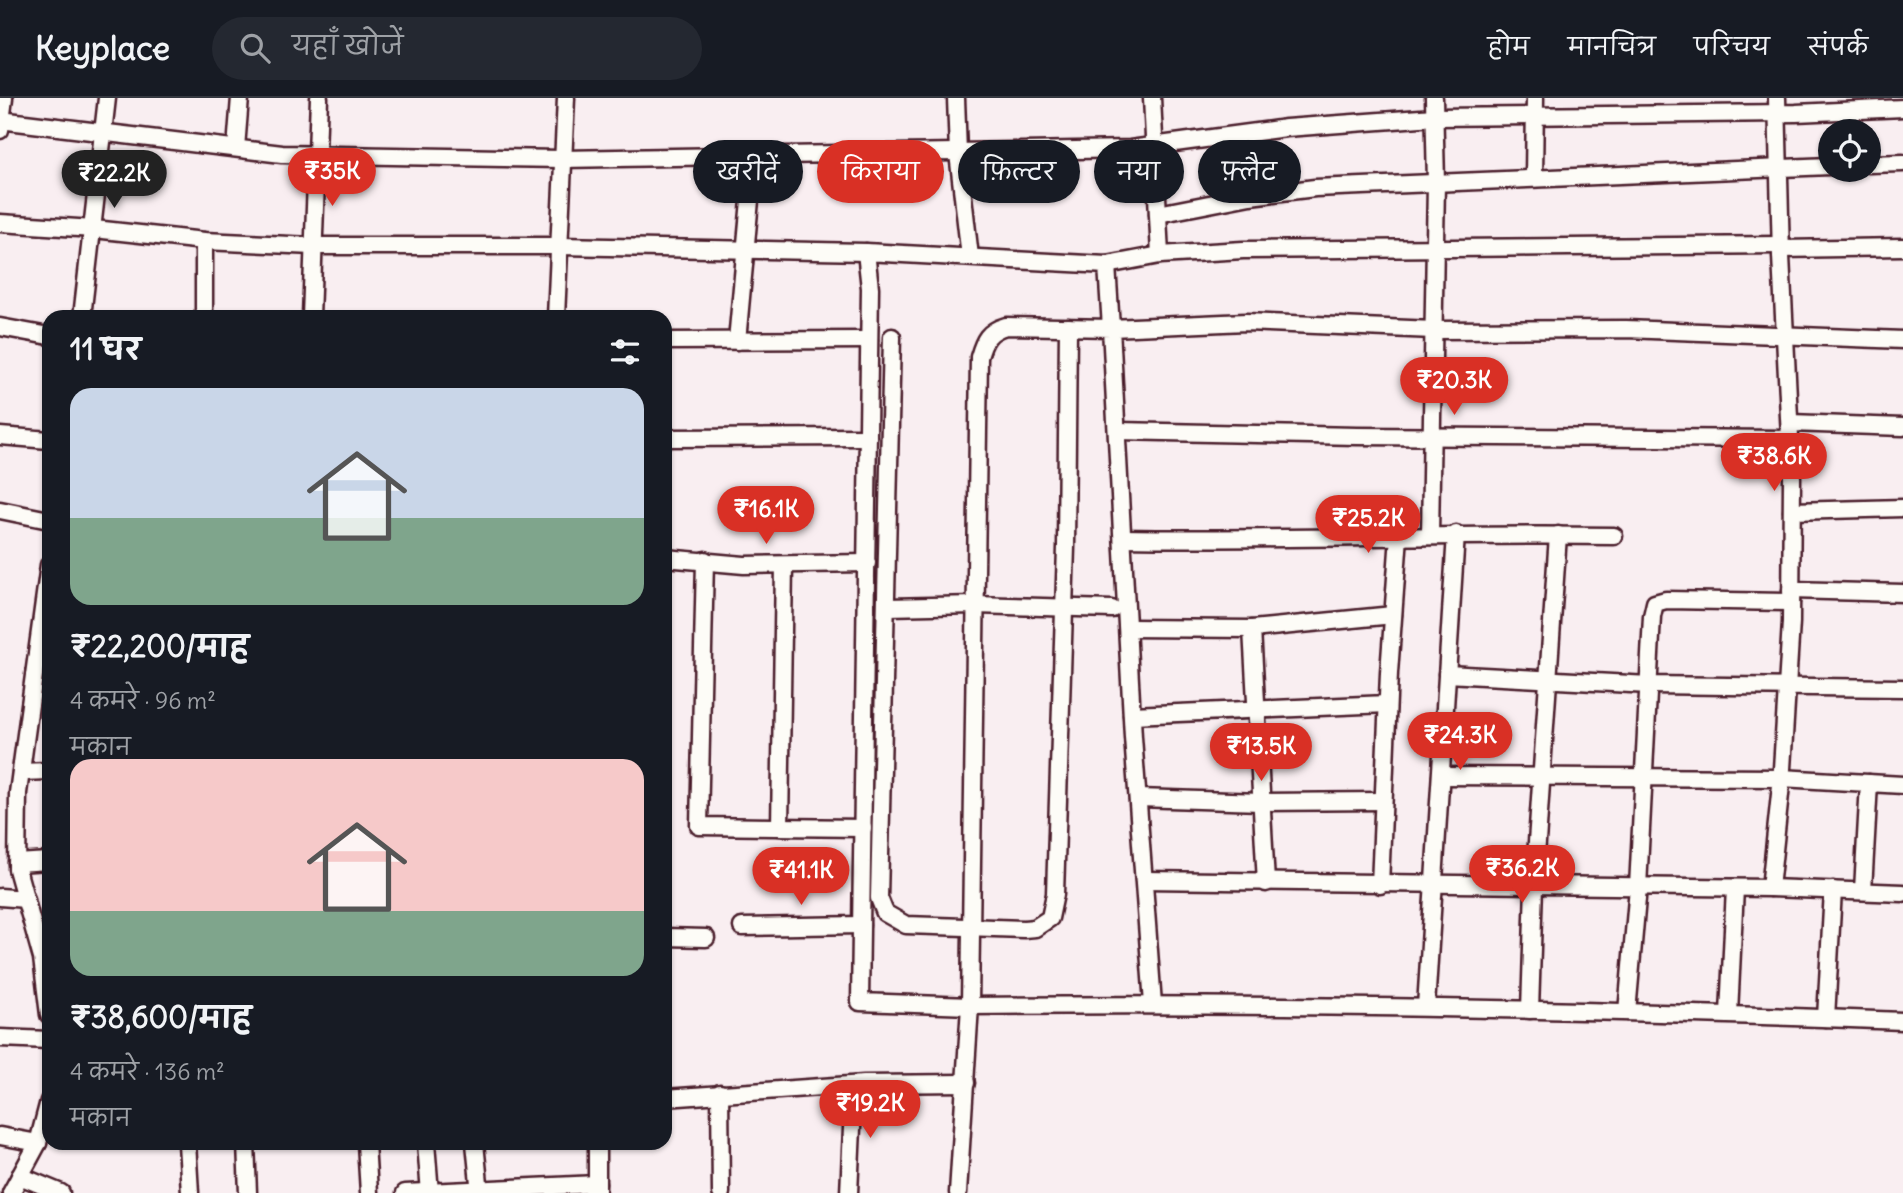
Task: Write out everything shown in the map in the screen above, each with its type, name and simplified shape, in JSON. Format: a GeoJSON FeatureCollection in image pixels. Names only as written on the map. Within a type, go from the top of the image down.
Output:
{"type":"FeatureCollection","features":[{"type":"Feature","properties":{"kind":"street"},"geometry":{"type":"LineString","coordinates":[[4,98],[0,124],[236,148],[316,154],[562,159],[693,158]]}},
{"type":"Feature","properties":{"kind":"street"},"geometry":{"type":"LineString","coordinates":[[83,310],[107,98]]}},
{"type":"Feature","properties":{"kind":"street"},"geometry":{"type":"LineString","coordinates":[[236,148],[240,98]]}},
{"type":"Feature","properties":{"kind":"street"},"geometry":{"type":"LineString","coordinates":[[311,310],[319,98]]}},
{"type":"Feature","properties":{"kind":"street"},"geometry":{"type":"LineString","coordinates":[[556,310],[566,98]]}},
{"type":"Feature","properties":{"kind":"street"},"geometry":{"type":"LineString","coordinates":[[803,156],[958,153],[956,98]]}},
{"type":"Feature","properties":{"kind":"street"},"geometry":{"type":"LineString","coordinates":[[1152,98],[1153,140]]}},
{"type":"Feature","properties":{"kind":"street"},"geometry":{"type":"LineString","coordinates":[[1430,535],[1434,436],[1434,98]]}},
{"type":"Feature","properties":{"kind":"street"},"geometry":{"type":"LineString","coordinates":[[1534,178],[1535,98]]}},
{"type":"Feature","properties":{"kind":"street"},"geometry":{"type":"LineString","coordinates":[[1184,141],[1286,128],[1434,117],[1777,105],[1903,108]]}},
{"type":"Feature","properties":{"kind":"street"},"geometry":{"type":"LineString","coordinates":[[1770,888],[1787,687],[1792,511],[1777,105]]}},
{"type":"Feature","properties":{"kind":"street"},"geometry":{"type":"LineString","coordinates":[[1881,164],[1903,163]]}},
{"type":"Feature","properties":{"kind":"street"},"geometry":{"type":"LineString","coordinates":[[1158,214],[1250,196],[1315,188],[1818,166]]}},
{"type":"Feature","properties":{"kind":"street"},"geometry":{"type":"LineString","coordinates":[[737,341],[750,203]]}},
{"type":"Feature","properties":{"kind":"street"},"geometry":{"type":"LineString","coordinates":[[964,203],[971,257]]}},
{"type":"Feature","properties":{"kind":"street"},"geometry":{"type":"LineString","coordinates":[[1157,203],[1160,255]]}},
{"type":"Feature","properties":{"kind":"street"},"geometry":{"type":"LineString","coordinates":[[0,223],[94,229],[204,241],[313,246],[559,246],[745,252],[866,252],[1107,265],[1160,255],[1243,250],[1903,247]]}},
{"type":"Feature","properties":{"kind":"street"},"geometry":{"type":"LineString","coordinates":[[204,241],[204,310]]}},
{"type":"Feature","properties":{"kind":"street"},"geometry":{"type":"LineString","coordinates":[[866,252],[870,288],[870,340],[860,1002],[970,1006],[1153,1004],[1426,1007],[1903,1021]]}},
{"type":"Feature","properties":{"kind":"street"},"geometry":{"type":"LineString","coordinates":[[1107,265],[1132,715],[1153,1004]]}},
{"type":"Feature","properties":{"kind":"street"},"geometry":{"type":"LineString","coordinates":[[958,1193],[970,1006],[979,358],[984,342],[992,330],[1006,326],[1111,328],[1246,323],[1434,330],[1626,329],[1903,340]]}},
{"type":"Feature","properties":{"kind":"street"},"geometry":{"type":"LineString","coordinates":[[0,327],[42,335]]}},
{"type":"Feature","properties":{"kind":"street"},"geometry":{"type":"LineString","coordinates":[[892,337],[880,898],[885,913],[905,925],[1035,928],[1050,918],[1054,909],[1064,608],[1068,327]]}},
{"type":"Feature","properties":{"kind":"street"},"geometry":{"type":"LineString","coordinates":[[672,341],[870,340]]}},
{"type":"Feature","properties":{"kind":"street"},"geometry":{"type":"LineString","coordinates":[[1118,431],[1434,436],[1903,427]]}},
{"type":"Feature","properties":{"kind":"street"},"geometry":{"type":"LineString","coordinates":[[0,436],[42,439]]}},
{"type":"Feature","properties":{"kind":"street"},"geometry":{"type":"LineString","coordinates":[[672,438],[868,437]]}},
{"type":"Feature","properties":{"kind":"street"},"geometry":{"type":"LineString","coordinates":[[1792,511],[1903,508]]}},
{"type":"Feature","properties":{"kind":"street"},"geometry":{"type":"LineString","coordinates":[[0,510],[42,519]]}},
{"type":"Feature","properties":{"kind":"street"},"geometry":{"type":"LineString","coordinates":[[1123,538],[1266,540],[1456,534],[1614,536]]}},
{"type":"Feature","properties":{"kind":"street"},"geometry":{"type":"LineString","coordinates":[[1426,1007],[1456,534]]}},
{"type":"Feature","properties":{"kind":"street"},"geometry":{"type":"LineString","coordinates":[[1530,1010],[1534,887],[1558,535]]}},
{"type":"Feature","properties":{"kind":"street"},"geometry":{"type":"LineString","coordinates":[[1380,885],[1387,704],[1398,536]]}},
{"type":"Feature","properties":{"kind":"street"},"geometry":{"type":"LineString","coordinates":[[672,558],[744,565],[866,563]]}},
{"type":"Feature","properties":{"kind":"street"},"geometry":{"type":"LineString","coordinates":[[705,560],[699,826],[863,828]]}},
{"type":"Feature","properties":{"kind":"street"},"geometry":{"type":"LineString","coordinates":[[780,827],[784,565]]}},
{"type":"Feature","properties":{"kind":"street"},"geometry":{"type":"LineString","coordinates":[[1627,1012],[1638,887],[1652,616],[1655,603],[1666,600],[1903,593]]}},
{"type":"Feature","properties":{"kind":"street"},"geometry":{"type":"LineString","coordinates":[[888,607],[975,605],[1112,610]]}},
{"type":"Feature","properties":{"kind":"street"},"geometry":{"type":"LineString","coordinates":[[42,612],[21,772],[17,863],[26,899],[42,934]]}},
{"type":"Feature","properties":{"kind":"street"},"geometry":{"type":"LineString","coordinates":[[1128,628],[1252,629],[1393,615]]}},
{"type":"Feature","properties":{"kind":"street"},"geometry":{"type":"LineString","coordinates":[[1252,629],[1266,883]]}},
{"type":"Feature","properties":{"kind":"street"},"geometry":{"type":"LineString","coordinates":[[1447,674],[1649,685],[1903,688]]}},
{"type":"Feature","properties":{"kind":"street"},"geometry":{"type":"LineString","coordinates":[[32,679],[42,679]]}},
{"type":"Feature","properties":{"kind":"street"},"geometry":{"type":"LineString","coordinates":[[1132,715],[1387,704]]}},
{"type":"Feature","properties":{"kind":"street"},"geometry":{"type":"LineString","coordinates":[[21,772],[42,771]]}},
{"type":"Feature","properties":{"kind":"street"},"geometry":{"type":"LineString","coordinates":[[1441,776],[1781,778],[1903,785]]}},
{"type":"Feature","properties":{"kind":"street"},"geometry":{"type":"LineString","coordinates":[[1863,890],[1869,783]]}},
{"type":"Feature","properties":{"kind":"street"},"geometry":{"type":"LineString","coordinates":[[1138,798],[1261,802],[1383,800]]}},
{"type":"Feature","properties":{"kind":"street"},"geometry":{"type":"LineString","coordinates":[[17,863],[42,861]]}},
{"type":"Feature","properties":{"kind":"street"},"geometry":{"type":"LineString","coordinates":[[1144,880],[1435,886],[1770,888],[1903,893]]}},
{"type":"Feature","properties":{"kind":"street"},"geometry":{"type":"LineString","coordinates":[[1729,1014],[1735,888]]}},
{"type":"Feature","properties":{"kind":"street"},"geometry":{"type":"LineString","coordinates":[[1826,1018],[1833,890]]}},
{"type":"Feature","properties":{"kind":"street"},"geometry":{"type":"LineString","coordinates":[[0,897],[26,899]]}},
{"type":"Feature","properties":{"kind":"street"},"geometry":{"type":"LineString","coordinates":[[742,927],[861,925]]}},
{"type":"Feature","properties":{"kind":"street"},"geometry":{"type":"LineString","coordinates":[[672,937],[706,938]]}},
{"type":"Feature","properties":{"kind":"street"},"geometry":{"type":"LineString","coordinates":[[0,1038],[42,1041]]}},
{"type":"Feature","properties":{"kind":"street"},"geometry":{"type":"LineString","coordinates":[[672,1097],[853,1085],[965,1083]]}},
{"type":"Feature","properties":{"kind":"street"},"geometry":{"type":"LineString","coordinates":[[849,1193],[853,1085]]}},
{"type":"Feature","properties":{"kind":"street"},"geometry":{"type":"LineString","coordinates":[[720,1093],[721,1193]]}},
{"type":"Feature","properties":{"kind":"street"},"geometry":{"type":"LineString","coordinates":[[11,1193],[38,1143],[42,1128]]}},
{"type":"Feature","properties":{"kind":"street"},"geometry":{"type":"LineString","coordinates":[[0,1136],[38,1143]]}},
{"type":"Feature","properties":{"kind":"street"},"geometry":{"type":"LineString","coordinates":[[187,1150],[190,1193]]}},
{"type":"Feature","properties":{"kind":"street"},"geometry":{"type":"LineString","coordinates":[[246,1150],[248,1193]]}},
{"type":"Feature","properties":{"kind":"street"},"geometry":{"type":"LineString","coordinates":[[366,1150],[369,1193]]}},
{"type":"Feature","properties":{"kind":"street"},"geometry":{"type":"LineString","coordinates":[[427,1150],[430,1192]]}},
{"type":"Feature","properties":{"kind":"street"},"geometry":{"type":"LineString","coordinates":[[476,1150],[480,1192]]}},
{"type":"Feature","properties":{"kind":"street"},"geometry":{"type":"LineString","coordinates":[[405,1193],[480,1192],[534,1185],[597,1188],[597,1150]]}},
{"type":"Feature","properties":{"kind":"street"},"geometry":{"type":"LineString","coordinates":[[20,1176],[61,1193]]}}]}
